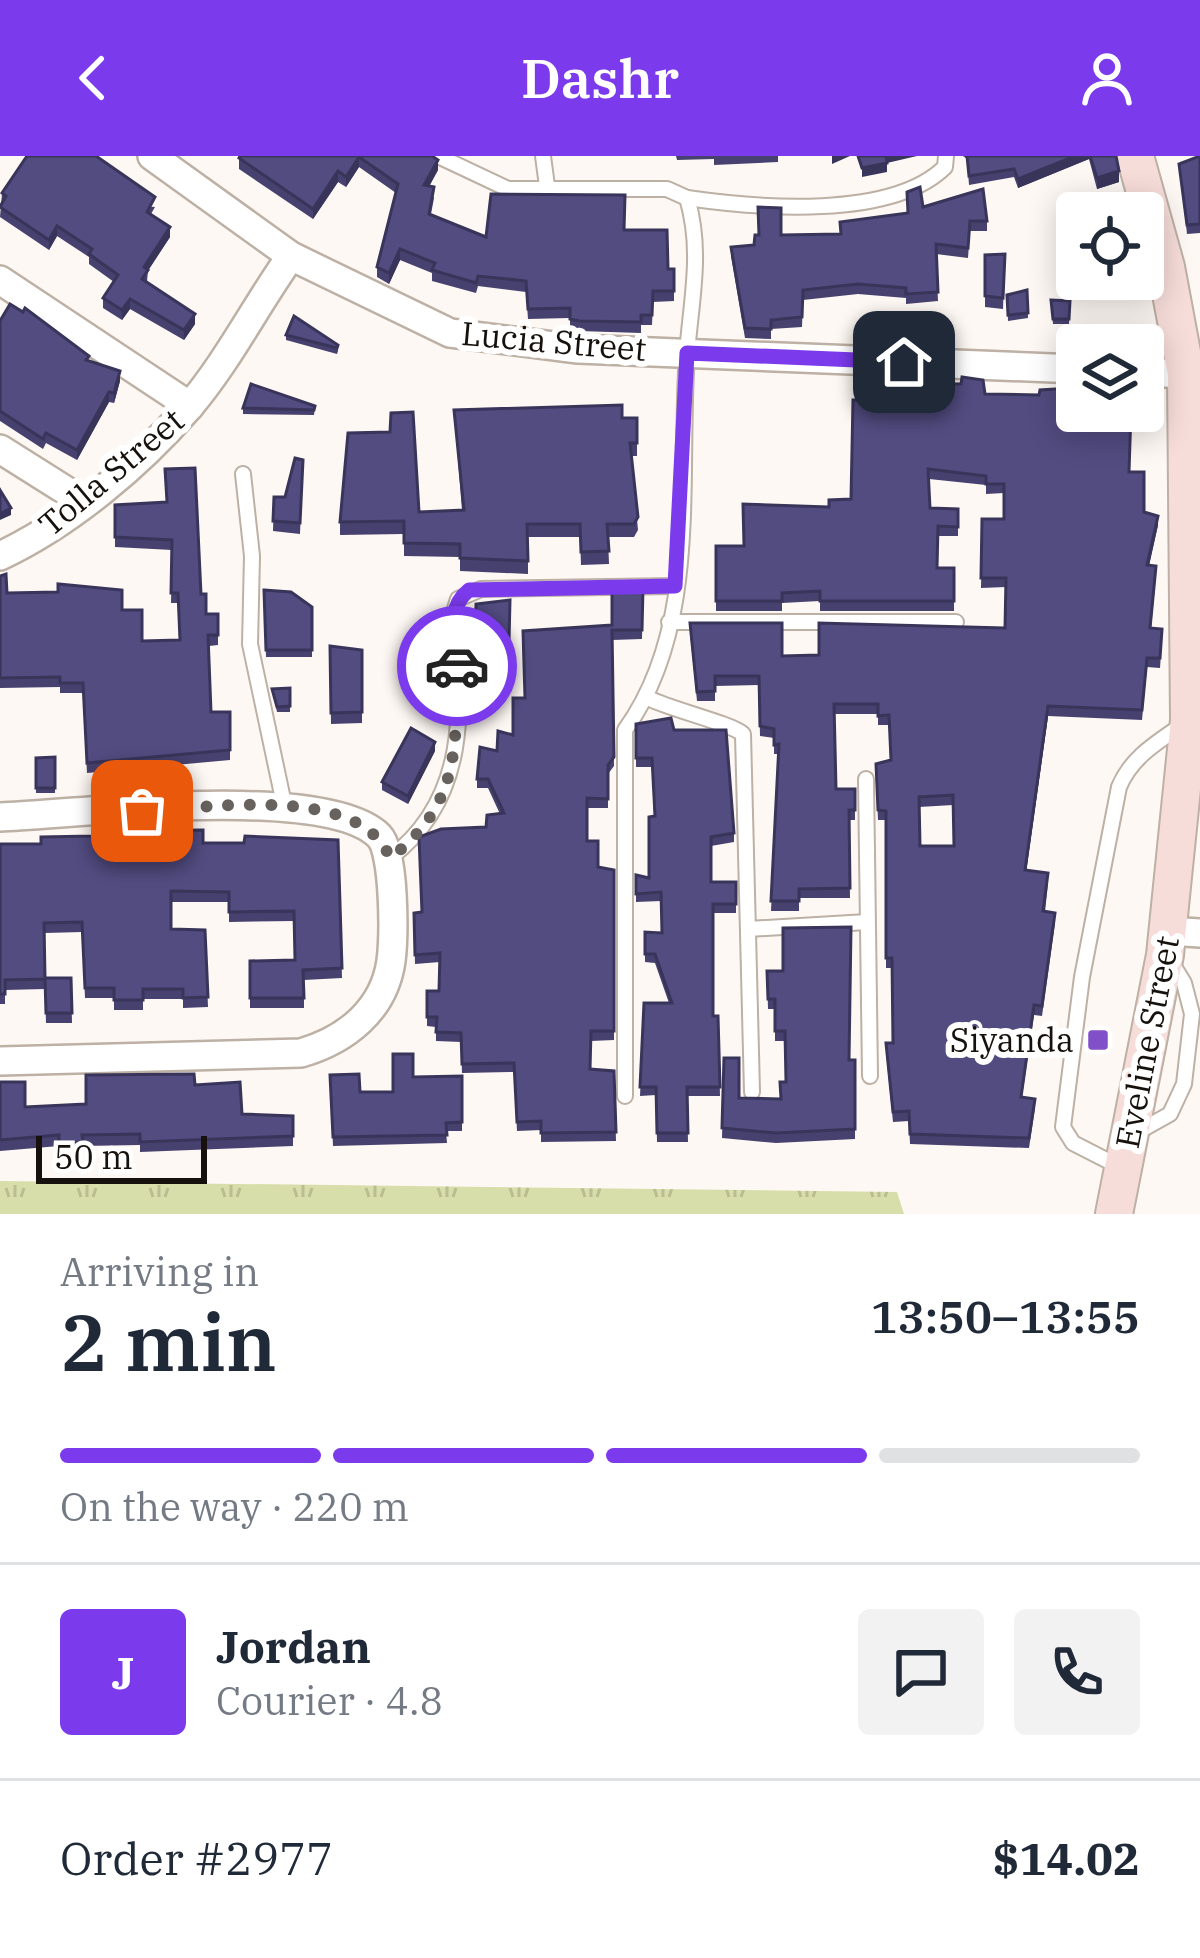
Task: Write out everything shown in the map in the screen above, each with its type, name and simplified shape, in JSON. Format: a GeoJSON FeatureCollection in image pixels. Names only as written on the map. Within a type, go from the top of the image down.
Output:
{"type":"FeatureCollection","features":[{"type":"Feature","properties":{"kind":"street","name":"Lucia Street"},"geometry":{"type":"LineString","coordinates":[[152,156],[291,256],[450,333],[502,344],[1056,369]]}},
{"type":"Feature","properties":{"kind":"street","name":"Eveline Street"},"geometry":{"type":"LineString","coordinates":[[1114,1214],[1178,940],[1189,720],[1186,374],[1166,267],[1135,156]]}},
{"type":"Feature","properties":{"kind":"street","name":"Tolla Street"},"geometry":{"type":"LineString","coordinates":[[0,556],[43,534],[85,502],[190,406],[291,256]]}},
{"type":"Feature","properties":{"kind":"street"},"geometry":{"type":"LineString","coordinates":[[0,280],[190,406]]}},
{"type":"Feature","properties":{"kind":"street"},"geometry":{"type":"LineString","coordinates":[[1164,373],[1186,374]]}},
{"type":"Feature","properties":{"kind":"street"},"geometry":{"type":"LineString","coordinates":[[0,449],[85,502]]}},
{"type":"Feature","properties":{"kind":"street"},"geometry":{"type":"LineString","coordinates":[[0,817],[284,804],[357,821],[381,838],[390,858],[391,963],[377,1004],[327,1046],[301,1053],[0,1061]]}},
{"type":"Feature","properties":{"kind":"lane"},"geometry":{"type":"LineString","coordinates":[[439,156],[508,189],[667,189],[687,198],[821,205],[877,200],[929,182],[945,167],[946,156]]}},
{"type":"Feature","properties":{"kind":"lane"},"geometry":{"type":"LineString","coordinates":[[543,156],[547,186]]}},
{"type":"Feature","properties":{"kind":"lane"},"geometry":{"type":"LineString","coordinates":[[625,1096],[623,756],[625,730],[648,698],[675,586],[697,246],[687,198]]}},
{"type":"Feature","properties":{"kind":"lane"},"geometry":{"type":"LineString","coordinates":[[243,474],[253,556],[250,644],[284,804]]}},
{"type":"Feature","properties":{"kind":"lane"},"geometry":{"type":"LineString","coordinates":[[390,858],[431,821],[456,757],[452,618],[458,599],[481,589],[675,586]]}},
{"type":"Feature","properties":{"kind":"lane"},"geometry":{"type":"LineString","coordinates":[[669,622],[956,622]]}},
{"type":"Feature","properties":{"kind":"lane"},"geometry":{"type":"LineString","coordinates":[[648,698],[686,716],[731,723],[743,734],[752,1092]]}},
{"type":"Feature","properties":{"kind":"lane"},"geometry":{"type":"LineString","coordinates":[[1127,1151],[1072,1143],[1063,1127],[1082,977],[1119,787],[1144,751],[1189,720]]}},
{"type":"Feature","properties":{"kind":"lane"},"geometry":{"type":"LineString","coordinates":[[866,779],[870,1076]]}},
{"type":"Feature","properties":{"kind":"lane"},"geometry":{"type":"LineString","coordinates":[[748,929],[867,922]]}},
{"type":"Feature","properties":{"kind":"green space"},"geometry":{"type":"Polygon","coordinates":[[[0,1181],[897,1192],[904,1214],[0,1214],[0,1181]]]}},
{"type":"Feature","properties":{"kind":"building"},"geometry":{"type":"Polygon","coordinates":[[[27,156],[96,156],[155,197],[147,212],[170,227],[144,267],[148,270],[142,279],[195,314],[184,330],[130,299],[122,310],[103,298],[118,275],[89,254],[92,249],[57,226],[49,240],[0,207],[6,196],[2,193],[27,156]]]}},
{"type":"Feature","properties":{"kind":"building"},"geometry":{"type":"Polygon","coordinates":[[[240,156],[432,156],[438,160],[424,185],[434,187],[429,214],[486,237],[491,194],[625,195],[624,230],[667,230],[674,291],[653,291],[652,315],[641,315],[641,322],[579,321],[570,319],[570,308],[528,309],[526,281],[478,276],[476,283],[432,270],[435,263],[400,249],[389,273],[377,267],[398,184],[359,157],[346,177],[338,171],[313,209],[240,156]]]}},
{"type":"Feature","properties":{"kind":"building"},"geometry":{"type":"Polygon","coordinates":[[[858,156],[886,156],[887,163],[862,168],[858,156]]]}},
{"type":"Feature","properties":{"kind":"building"},"geometry":{"type":"Polygon","coordinates":[[[967,156],[1075,156],[1018,179],[1014,169],[969,176],[967,156]]]}},
{"type":"Feature","properties":{"kind":"building"},"geometry":{"type":"Polygon","coordinates":[[[1090,156],[1116,156],[1119,171],[1097,178],[1090,156]]]}},
{"type":"Feature","properties":{"kind":"building"},"geometry":{"type":"Polygon","coordinates":[[[1200,156],[1200,224],[1187,225],[1179,164],[1200,156]]]}},
{"type":"Feature","properties":{"kind":"building"},"geometry":{"type":"Polygon","coordinates":[[[920,187],[923,207],[983,189],[987,221],[970,221],[968,248],[936,244],[938,292],[906,294],[906,288],[858,284],[803,290],[802,317],[771,320],[771,329],[745,328],[731,247],[754,245],[759,235],[758,207],[781,208],[781,235],[841,234],[840,222],[908,213],[907,192],[920,187]]]}},
{"type":"Feature","properties":{"kind":"building"},"geometry":{"type":"Polygon","coordinates":[[[1005,254],[1003,298],[985,296],[985,255],[1005,254]]]}},
{"type":"Feature","properties":{"kind":"building"},"geometry":{"type":"Polygon","coordinates":[[[1027,290],[1028,313],[1008,315],[1007,295],[1027,290]]]}},
{"type":"Feature","properties":{"kind":"building"},"geometry":{"type":"Polygon","coordinates":[[[1051,300],[1070,301],[1069,319],[1053,319],[1051,300]]]}},
{"type":"Feature","properties":{"kind":"building"},"geometry":{"type":"Polygon","coordinates":[[[10,304],[23,312],[25,308],[89,356],[86,360],[120,371],[114,393],[109,392],[77,450],[46,433],[43,439],[0,411],[0,321],[10,304]]]}},
{"type":"Feature","properties":{"kind":"building"},"geometry":{"type":"Polygon","coordinates":[[[294,316],[338,345],[337,348],[286,335],[294,316]]]}},
{"type":"Feature","properties":{"kind":"building"},"geometry":{"type":"Polygon","coordinates":[[[962,377],[983,380],[985,394],[1039,395],[1040,390],[1056,389],[1056,432],[1130,432],[1129,472],[1144,472],[1144,512],[1158,516],[1147,565],[1156,566],[1150,628],[1162,629],[1160,658],[1147,658],[1142,710],[1048,706],[1025,870],[1048,873],[1043,911],[1055,913],[1042,1006],[1034,1005],[1021,1097],[1035,1099],[1029,1138],[910,1134],[909,1111],[893,1112],[886,1043],[893,1043],[892,958],[886,958],[886,811],[878,810],[876,764],[891,760],[889,715],[878,716],[878,704],[834,704],[836,789],[855,789],[855,810],[849,810],[850,888],[799,889],[799,901],[771,901],[779,744],[774,745],[774,729],[760,726],[759,676],[715,676],[715,691],[697,692],[690,623],[782,623],[782,656],[819,655],[819,623],[1005,628],[1006,578],[981,578],[982,519],[1004,519],[1004,484],[986,484],[986,476],[928,469],[930,508],[958,509],[958,527],[938,526],[937,568],[954,568],[954,601],[820,601],[820,591],[782,593],[782,601],[716,601],[716,546],[744,546],[743,504],[829,507],[829,500],[851,499],[853,400],[903,399],[903,388],[917,388],[917,383],[961,384],[962,377]],[[953,795],[919,797],[920,846],[954,846],[953,795]]]}},
{"type":"Feature","properties":{"kind":"building"},"geometry":{"type":"Polygon","coordinates":[[[251,384],[315,406],[314,410],[243,408],[251,384]]]}},
{"type":"Feature","properties":{"kind":"building"},"geometry":{"type":"Polygon","coordinates":[[[622,405],[622,418],[637,418],[637,443],[630,443],[638,517],[634,524],[607,524],[609,551],[581,552],[580,524],[527,524],[528,561],[460,558],[460,544],[404,543],[404,521],[340,522],[348,433],[390,432],[391,413],[413,412],[419,512],[464,510],[454,410],[622,405]]]}},
{"type":"Feature","properties":{"kind":"building"},"geometry":{"type":"Polygon","coordinates":[[[295,458],[303,460],[300,523],[273,521],[274,497],[285,497],[295,458]]]}},
{"type":"Feature","properties":{"kind":"building"},"geometry":{"type":"Polygon","coordinates":[[[195,468],[201,594],[206,594],[206,614],[218,614],[218,635],[208,635],[211,712],[230,712],[230,750],[87,763],[83,683],[60,683],[60,677],[0,678],[0,576],[6,574],[7,593],[58,592],[58,584],[122,590],[122,610],[142,610],[142,641],[180,640],[178,593],[171,593],[172,540],[115,537],[115,505],[167,502],[165,469],[195,468]]]}},
{"type":"Feature","properties":{"kind":"building"},"geometry":{"type":"Polygon","coordinates":[[[0,490],[11,508],[0,514],[0,490]]]}},
{"type":"Feature","properties":{"kind":"building"},"geometry":{"type":"Polygon","coordinates":[[[643,588],[642,630],[612,630],[614,757],[608,765],[608,799],[587,798],[587,841],[598,841],[598,867],[614,870],[614,1031],[591,1031],[590,1069],[614,1071],[616,1132],[541,1133],[541,1121],[517,1122],[514,1063],[462,1064],[461,1033],[436,1032],[437,1017],[427,1017],[427,991],[439,991],[440,953],[415,955],[414,913],[422,912],[419,837],[441,829],[486,827],[487,815],[504,813],[488,779],[477,779],[480,747],[497,751],[498,731],[513,735],[513,698],[525,698],[523,631],[612,625],[612,589],[643,588]]]}},
{"type":"Feature","properties":{"kind":"building"},"geometry":{"type":"Polygon","coordinates":[[[264,590],[291,592],[312,607],[312,650],[266,650],[264,590]]]}},
{"type":"Feature","properties":{"kind":"building"},"geometry":{"type":"Polygon","coordinates":[[[510,600],[509,641],[475,640],[476,604],[510,600]]]}},
{"type":"Feature","properties":{"kind":"building"},"geometry":{"type":"Polygon","coordinates":[[[427,627],[428,683],[403,669],[427,627]]]}},
{"type":"Feature","properties":{"kind":"building"},"geometry":{"type":"Polygon","coordinates":[[[330,646],[362,650],[362,712],[331,713],[330,646]]]}},
{"type":"Feature","properties":{"kind":"building"},"geometry":{"type":"Polygon","coordinates":[[[290,688],[290,706],[277,707],[272,689],[290,688]]]}},
{"type":"Feature","properties":{"kind":"building"},"geometry":{"type":"Polygon","coordinates":[[[671,718],[674,730],[726,730],[734,833],[711,837],[711,882],[736,882],[736,904],[713,904],[713,1016],[718,1016],[720,1087],[687,1087],[688,1133],[657,1133],[656,1087],[640,1087],[644,1003],[672,1003],[655,954],[645,954],[645,932],[662,933],[661,892],[636,894],[636,875],[649,878],[649,817],[655,816],[652,758],[636,758],[636,724],[671,718]]]}},
{"type":"Feature","properties":{"kind":"building"},"geometry":{"type":"Polygon","coordinates":[[[411,728],[435,742],[408,796],[382,782],[411,728]]]}},
{"type":"Feature","properties":{"kind":"building"},"geometry":{"type":"Polygon","coordinates":[[[55,757],[55,788],[36,788],[36,758],[55,757]]]}},
{"type":"Feature","properties":{"kind":"building"},"geometry":{"type":"Polygon","coordinates":[[[203,830],[203,843],[244,843],[245,836],[338,840],[342,968],[303,970],[304,998],[250,998],[250,961],[295,960],[294,911],[229,912],[229,892],[171,891],[171,929],[205,930],[208,997],[183,998],[183,989],[143,989],[143,1000],[114,1000],[114,988],[85,988],[82,922],[44,923],[45,978],[71,978],[72,1013],[46,1013],[45,979],[5,980],[5,994],[0,994],[0,844],[41,844],[41,837],[93,836],[93,831],[203,830]]]}},
{"type":"Feature","properties":{"kind":"building"},"geometry":{"type":"Polygon","coordinates":[[[851,927],[849,1060],[855,1060],[855,1129],[776,1133],[722,1128],[724,1058],[739,1058],[739,1098],[781,1099],[780,1082],[786,1082],[785,1031],[775,1031],[775,999],[768,999],[767,971],[783,971],[783,928],[851,927]]]}},
{"type":"Feature","properties":{"kind":"building"},"geometry":{"type":"Polygon","coordinates":[[[393,1054],[413,1054],[413,1077],[462,1076],[462,1122],[446,1123],[447,1135],[333,1137],[330,1075],[359,1074],[360,1092],[393,1092],[393,1054]]]}},
{"type":"Feature","properties":{"kind":"building"},"geometry":{"type":"Polygon","coordinates":[[[194,1074],[195,1085],[240,1082],[242,1114],[293,1116],[293,1136],[140,1142],[140,1134],[82,1135],[83,1142],[59,1143],[59,1135],[0,1140],[0,1082],[25,1082],[25,1107],[86,1104],[86,1075],[194,1074]]]}},
{"type":"Feature","properties":{"kind":"way so far"},"geometry":{"type":"LineString","coordinates":[[142,811],[284,804],[357,821],[381,838],[390,858],[431,821],[456,757],[457,666]]}},
{"type":"Feature","properties":{"kind":"place","name":"Siyanda"},"geometry":{"type":"Point","coordinates":[1098,1040]}},
{"type":"Feature","properties":{"kind":"route"},"geometry":{"type":"LineString","coordinates":[[457,666],[452,618],[458,599],[469,590],[675,586],[687,353],[904,362]]}}]}
